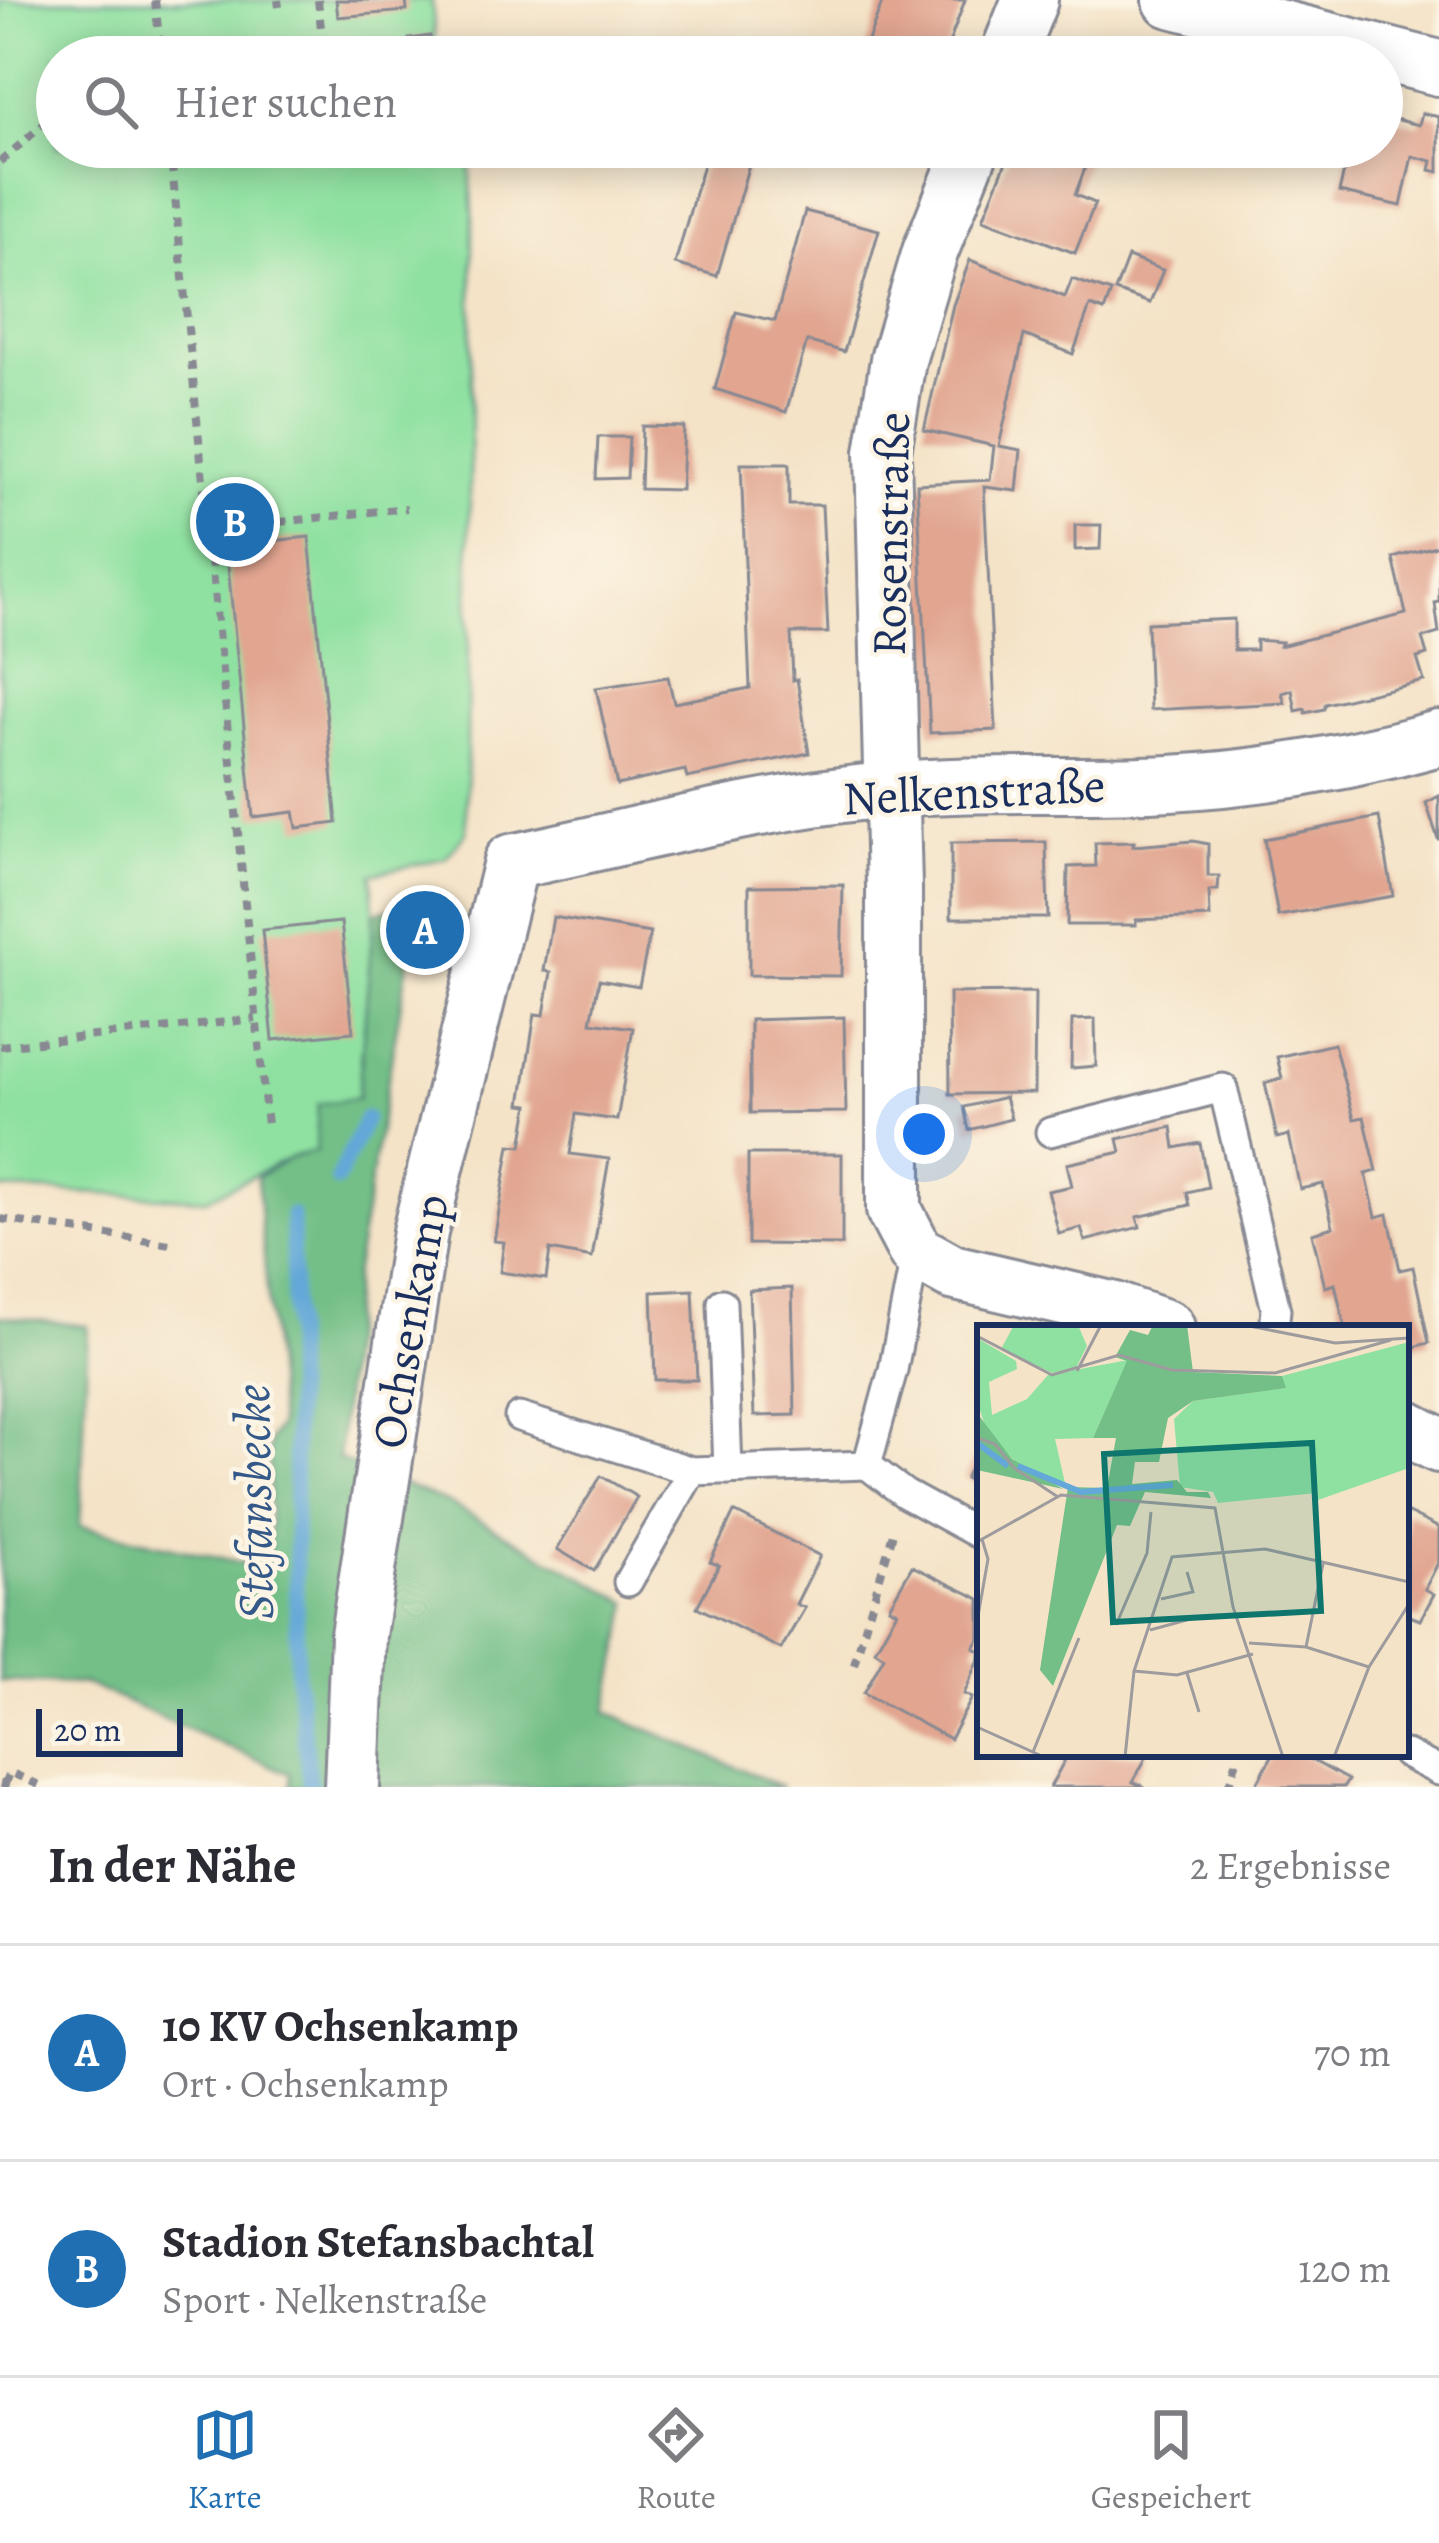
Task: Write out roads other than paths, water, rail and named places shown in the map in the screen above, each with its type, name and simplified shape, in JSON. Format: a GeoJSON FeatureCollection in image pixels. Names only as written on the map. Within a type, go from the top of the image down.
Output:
{"type":"FeatureCollection","features":[{"type":"Feature","properties":{"kind":"street"},"geometry":{"type":"LineString","coordinates":[[1015,36],[1030,0]]}},
{"type":"Feature","properties":{"kind":"street"},"geometry":{"type":"LineString","coordinates":[[1171,0],[1313,36]]}},
{"type":"Feature","properties":{"kind":"street"},"geometry":{"type":"LineString","coordinates":[[1403,59],[1439,68]]}},
{"type":"Feature","properties":{"kind":"street","name":"Rosenstraße"},"geometry":{"type":"LineString","coordinates":[[916,1252],[894,1210],[894,887],[883,452],[898,360],[930,252],[964,168]]}},
{"type":"Feature","properties":{"kind":"street","name":"Nelkenstraße"},"geometry":{"type":"LineString","coordinates":[[511,862],[815,798],[890,789],[1268,776],[1366,758],[1439,738]]}},
{"type":"Feature","properties":{"kind":"street","name":"Ochsenkamp"},"geometry":{"type":"LineString","coordinates":[[352,1787],[358,1635],[420,1232],[511,862]]}},
{"type":"Feature","properties":{"kind":"street"},"geometry":{"type":"LineString","coordinates":[[916,1252],[952,1272],[1115,1310],[1158,1325]]}},
{"type":"Feature","properties":{"kind":"street"},"geometry":{"type":"LineString","coordinates":[[1409,1430],[1439,1445]]}},
{"type":"Feature","properties":{"kind":"lane"},"geometry":{"type":"LineString","coordinates":[[1050,1132],[1223,1088],[1276,1310],[1274,1325]]}},
{"type":"Feature","properties":{"kind":"lane"},"geometry":{"type":"LineString","coordinates":[[867,1465],[893,1370],[916,1252]]}},
{"type":"Feature","properties":{"kind":"lane"},"geometry":{"type":"LineString","coordinates":[[722,1303],[728,1470]]}},
{"type":"Feature","properties":{"kind":"lane"},"geometry":{"type":"LineString","coordinates":[[519,1417],[692,1472],[867,1465],[905,1494],[977,1532]]}},
{"type":"Feature","properties":{"kind":"lane"},"geometry":{"type":"LineString","coordinates":[[628,1582],[692,1472]]}},
{"type":"Feature","properties":{"kind":"lane"},"geometry":{"type":"LineString","coordinates":[[1409,1756],[1439,1771]]}},
{"type":"Feature","properties":{"kind":"waterway","name":"Stefansbecke"},"geometry":{"type":"LineString","coordinates":[[337,1180],[366,1118]]}},
{"type":"Feature","properties":{"kind":"waterway","name":"Stefansbecke"},"geometry":{"type":"LineString","coordinates":[[292,1215],[297,1678],[310,1787]]}},
{"type":"Feature","properties":{"kind":"place","name":"Stadion Stefansbachtal"},"geometry":{"type":"Point","coordinates":[235,522]}},
{"type":"Feature","properties":{"kind":"place","name":"10 KV Ochsenkamp"},"geometry":{"type":"Point","coordinates":[425,930]}}]}
